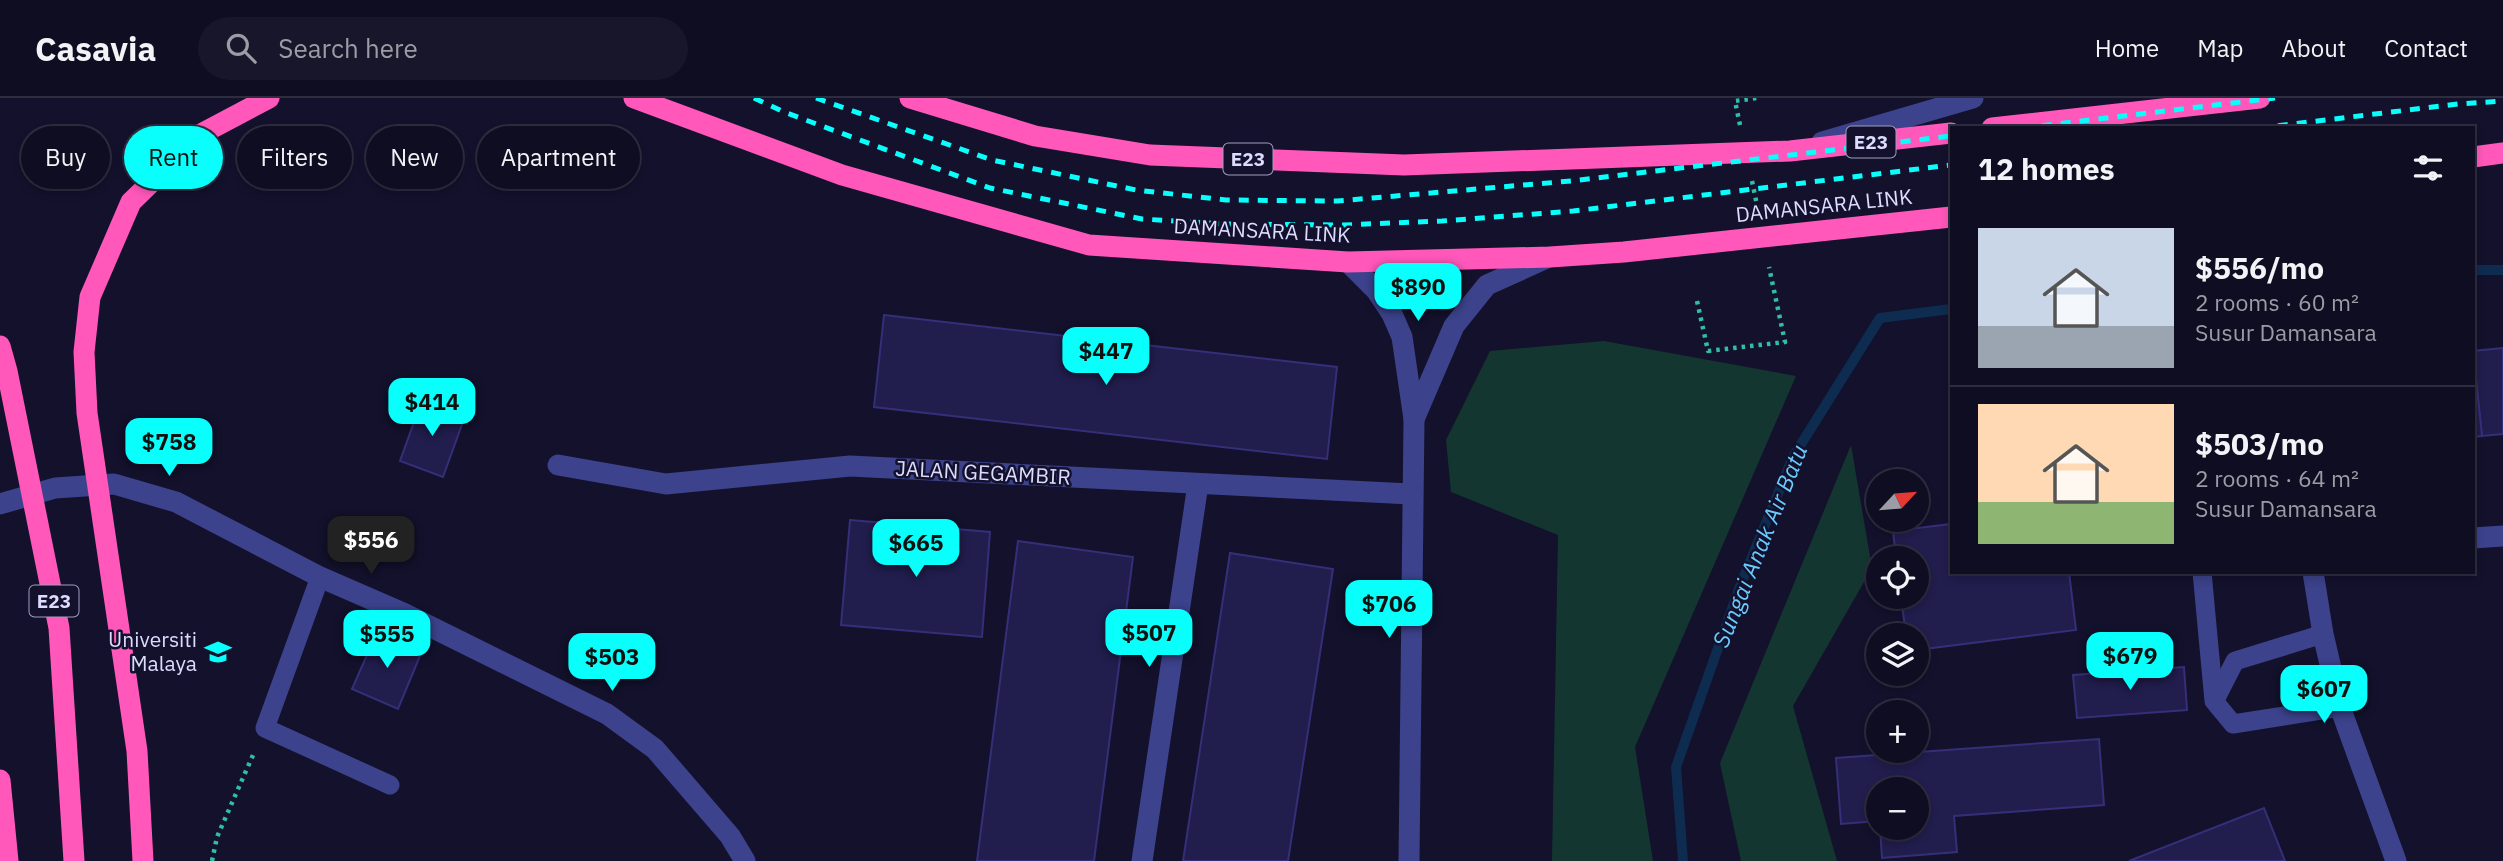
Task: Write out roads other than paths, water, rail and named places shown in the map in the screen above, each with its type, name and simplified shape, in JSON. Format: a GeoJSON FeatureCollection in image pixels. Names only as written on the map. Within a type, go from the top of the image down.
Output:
{"type":"FeatureCollection","features":[{"type":"Feature","properties":{"kind":"highway"},"geometry":{"type":"LineString","coordinates":[[143,861],[137,751],[87,413],[84,352],[90,298],[131,202],[201,134],[269,98]]}},
{"type":"Feature","properties":{"kind":"highway","name":"DAMANSARA LINK"},"geometry":{"type":"LineString","coordinates":[[634,98],[842,175],[1089,245],[1348,262],[1550,257],[1624,252],[1950,218]]}},
{"type":"Feature","properties":{"kind":"highway","name":"E23"},"geometry":{"type":"LineString","coordinates":[[910,98],[1035,136],[1150,155],[1404,165],[1790,151],[1950,132]]}},
{"type":"Feature","properties":{"kind":"highway"},"geometry":{"type":"LineString","coordinates":[[2010,126],[2260,98]]}},
{"type":"Feature","properties":{"kind":"highway"},"geometry":{"type":"LineString","coordinates":[[2475,157],[2503,153]]}},
{"type":"Feature","properties":{"kind":"highway","name":"E23"},"geometry":{"type":"LineString","coordinates":[[0,346],[59,628],[74,861]]}},
{"type":"Feature","properties":{"kind":"highway"},"geometry":{"type":"LineString","coordinates":[[0,780],[8,860]]}},
{"type":"Feature","properties":{"kind":"street"},"geometry":{"type":"LineString","coordinates":[[1790,151],[1973,98]]}},
{"type":"Feature","properties":{"kind":"street"},"geometry":{"type":"LineString","coordinates":[[1414,419],[1454,326],[1487,285],[1550,257]]}},
{"type":"Feature","properties":{"kind":"street"},"geometry":{"type":"LineString","coordinates":[[1348,262],[1376,290],[1392,314],[1402,337],[1414,419],[1411,494],[1409,861]]}},
{"type":"Feature","properties":{"kind":"street","name":"JALAN GEGAMBIR"},"geometry":{"type":"LineString","coordinates":[[558,465],[666,484],[850,466],[1411,494]]}},
{"type":"Feature","properties":{"kind":"street"},"geometry":{"type":"LineString","coordinates":[[0,504],[55,488],[114,484],[176,502],[320,577],[405,614],[607,714],[655,749],[730,835],[745,861]]}},
{"type":"Feature","properties":{"kind":"street"},"geometry":{"type":"LineString","coordinates":[[1142,861],[1198,484]]}},
{"type":"Feature","properties":{"kind":"street"},"geometry":{"type":"LineString","coordinates":[[2475,538],[2503,536]]}},
{"type":"Feature","properties":{"kind":"street"},"geometry":{"type":"LineString","coordinates":[[2313,574],[2323,634],[2340,707],[2396,861]]}},
{"type":"Feature","properties":{"kind":"lane"},"geometry":{"type":"LineString","coordinates":[[2203,574],[2214,701],[2233,724],[2340,707]]}},
{"type":"Feature","properties":{"kind":"lane"},"geometry":{"type":"LineString","coordinates":[[320,577],[265,728],[390,785]]}},
{"type":"Feature","properties":{"kind":"lane"},"geometry":{"type":"LineString","coordinates":[[2214,701],[2235,661],[2323,634]]}},
{"type":"Feature","properties":{"kind":"waterway","name":"Sungai Anak Air Batu"},"geometry":{"type":"LineString","coordinates":[[2475,270],[2503,270]]}},
{"type":"Feature","properties":{"kind":"waterway","name":"Sungai Anak Air Batu"},"geometry":{"type":"LineString","coordinates":[[1683,861],[1676,767],[1740,586],[1793,457],[1880,318],[1950,309]]}},
{"type":"Feature","properties":{"kind":"railway"},"geometry":{"type":"LineString","coordinates":[[754,98],[784,112],[990,188],[1142,219],[1224,224],[1343,225],[1573,211],[1950,165]]}},
{"type":"Feature","properties":{"kind":"railway"},"geometry":{"type":"LineString","coordinates":[[816,98],[992,160],[1136,190],[1226,200],[1337,201],[1571,181],[1950,136]]}},
{"type":"Feature","properties":{"kind":"railway"},"geometry":{"type":"LineString","coordinates":[[2040,126],[2275,98]]}},
{"type":"Feature","properties":{"kind":"railway"},"geometry":{"type":"LineString","coordinates":[[2276,126],[2503,101]]}},
{"type":"Feature","properties":{"kind":"place","name":"Universiti Malaya"},"geometry":{"type":"Point","coordinates":[218,652]}}]}
